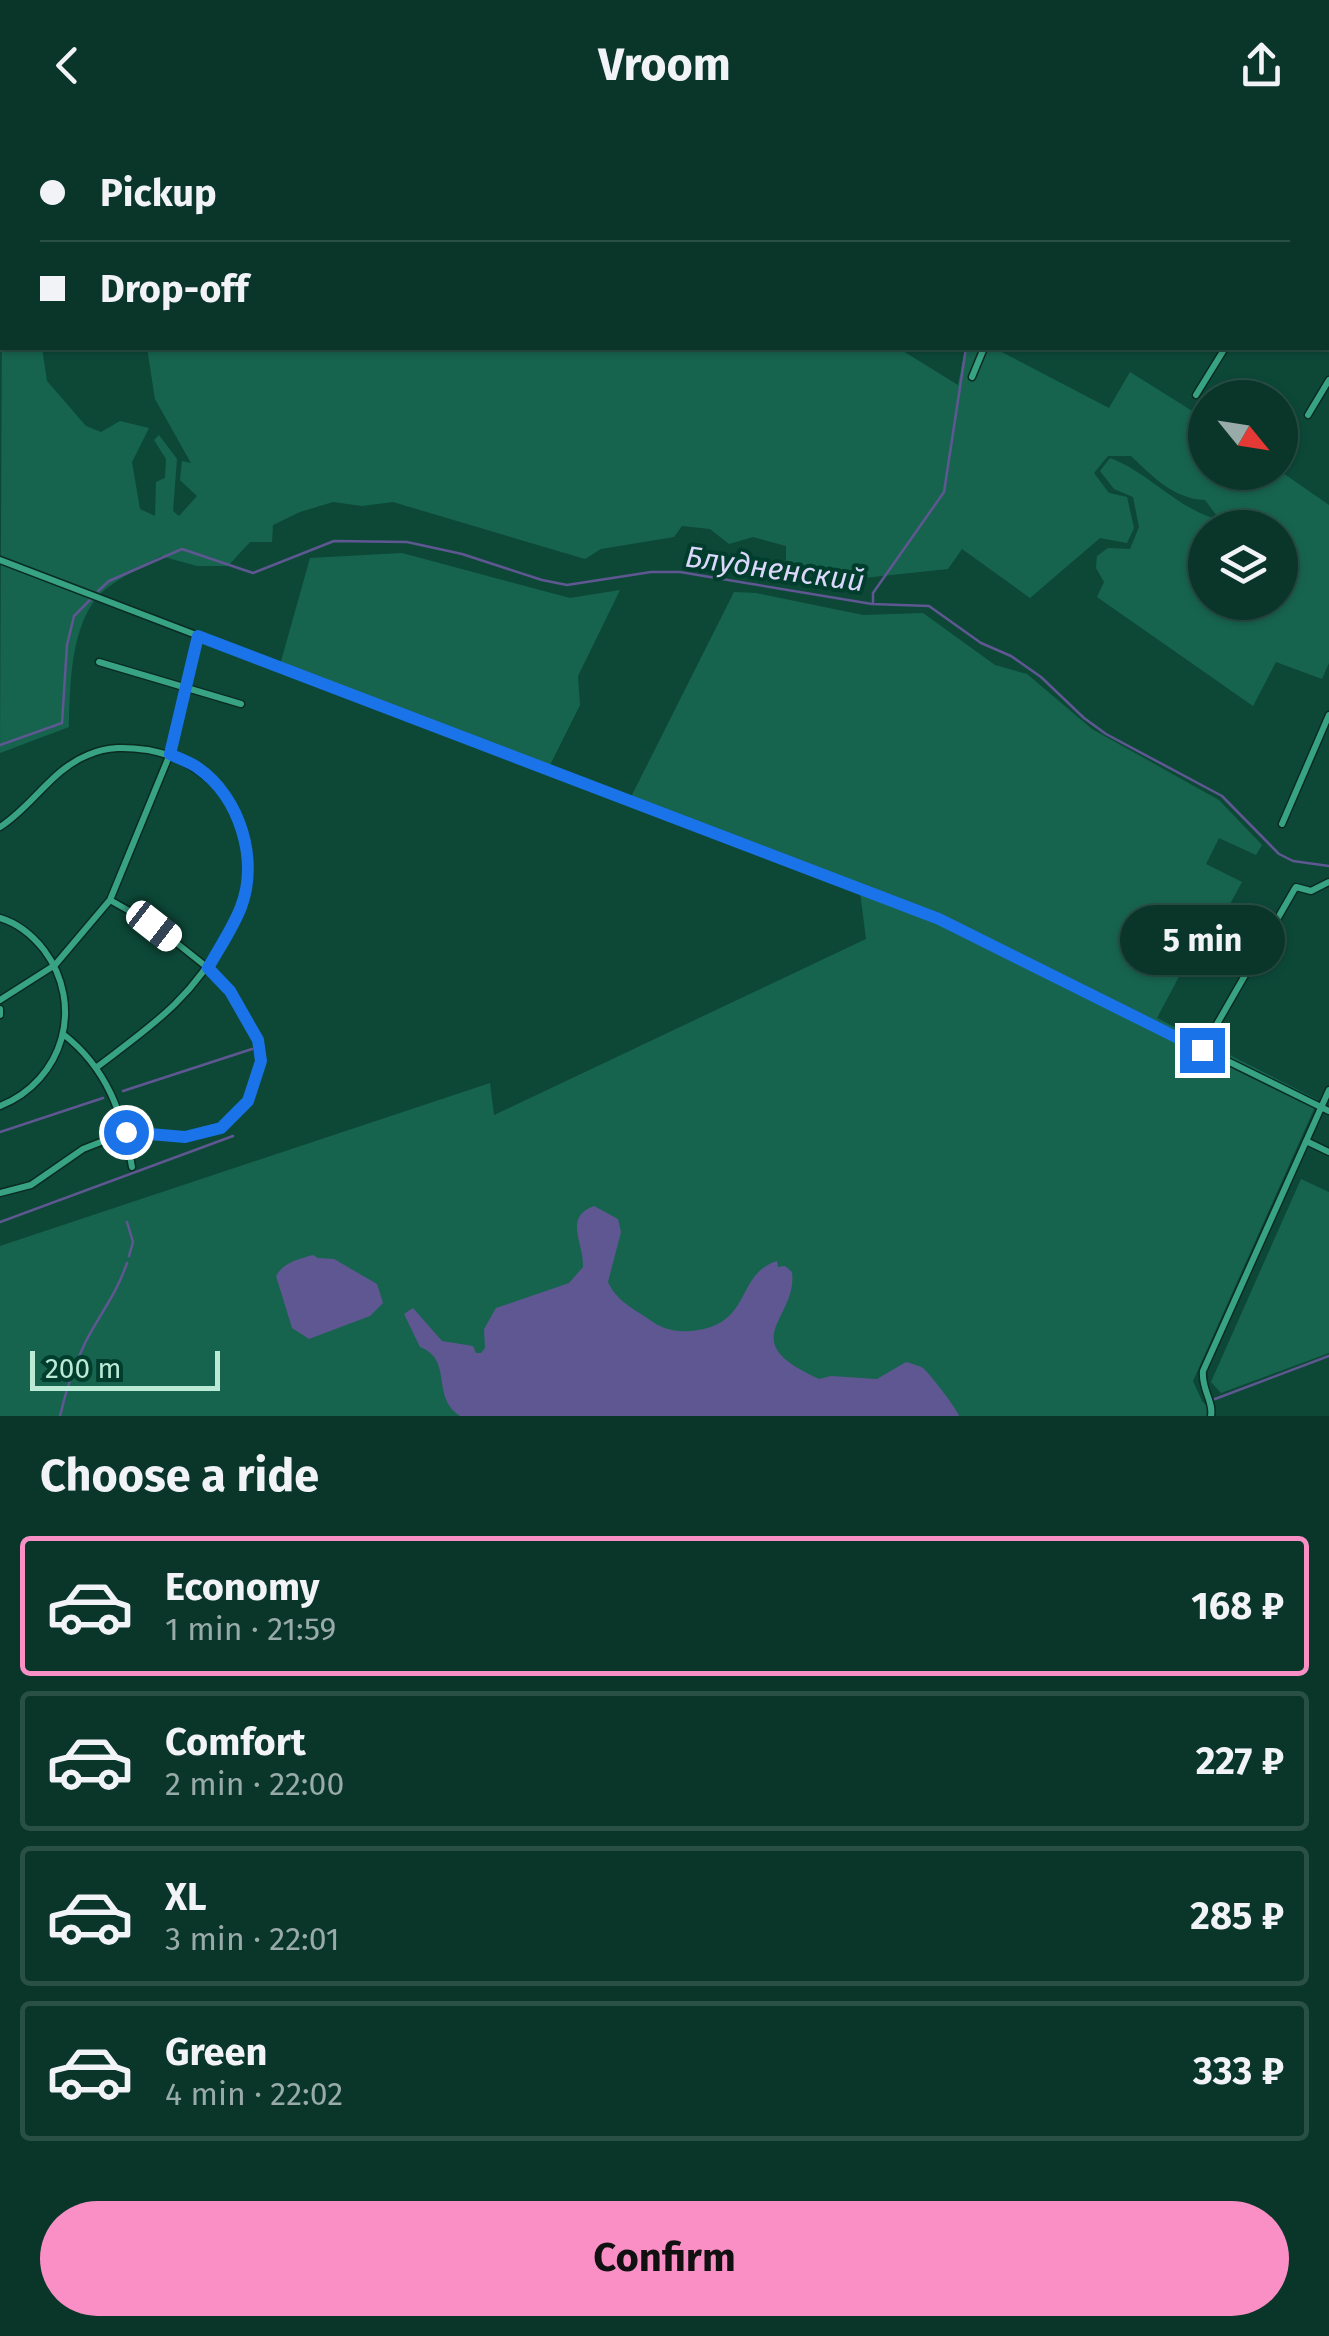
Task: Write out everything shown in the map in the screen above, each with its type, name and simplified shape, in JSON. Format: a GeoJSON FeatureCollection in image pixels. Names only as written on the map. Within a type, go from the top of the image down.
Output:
{"type":"FeatureCollection","features":[{"type":"Feature","properties":{"kind":"street"},"geometry":{"type":"LineString","coordinates":[[972,377],[983,350]]}},
{"type":"Feature","properties":{"kind":"street"},"geometry":{"type":"LineString","coordinates":[[1205,380],[1224,350]]}},
{"type":"Feature","properties":{"kind":"street"},"geometry":{"type":"LineString","coordinates":[[1308,416],[1329,380]]}},
{"type":"Feature","properties":{"kind":"street"},"geometry":{"type":"LineString","coordinates":[[0,560],[939,919],[1325,1110]]}},
{"type":"Feature","properties":{"kind":"street"},"geometry":{"type":"LineString","coordinates":[[0,1000],[55,964],[110,900],[170,754],[198,636]]}},
{"type":"Feature","properties":{"kind":"street"},"geometry":{"type":"LineString","coordinates":[[99,662],[241,704]]}},
{"type":"Feature","properties":{"kind":"street"},"geometry":{"type":"LineString","coordinates":[[1282,824],[1329,714]]}},
{"type":"Feature","properties":{"kind":"street"},"geometry":{"type":"LineString","coordinates":[[0,827],[66,766],[90,754],[123,746],[170,754],[198,768],[221,790],[242,828],[249,868],[242,906],[208,968],[182,1000],[98,1067]]}},
{"type":"Feature","properties":{"kind":"street"},"geometry":{"type":"LineString","coordinates":[[1202,1050],[1296,887],[1311,891],[1329,882]]}},
{"type":"Feature","properties":{"kind":"street"},"geometry":{"type":"LineString","coordinates":[[0,1193],[31,1185],[83,1149],[126,1132],[185,1137],[221,1128],[248,1101],[261,1061],[258,1040],[230,991],[208,968],[154,926],[110,900]]}},
{"type":"Feature","properties":{"kind":"street"},"geometry":{"type":"LineString","coordinates":[[0,918],[36,939],[55,964],[65,994],[58,1054],[41,1080],[17,1099],[0,1106]]}},
{"type":"Feature","properties":{"kind":"street"},"geometry":{"type":"LineString","coordinates":[[63,1034],[98,1067],[126,1132],[132,1167]]}},
{"type":"Feature","properties":{"kind":"street"},"geometry":{"type":"LineString","coordinates":[[1211,1416],[1212,1408],[1202,1384],[1204,1371],[1306,1141],[1325,1110],[1329,1090]]}},
{"type":"Feature","properties":{"kind":"street"},"geometry":{"type":"LineString","coordinates":[[1306,1141],[1329,1152]]}},
{"type":"Feature","properties":{"kind":"green space"},"geometry":{"type":"Polygon","coordinates":[[[2,350],[42,350],[47,381],[86,426],[101,432],[120,421],[149,428],[132,462],[140,509],[155,516],[156,482],[165,478],[166,459],[154,440],[159,435],[177,459],[173,511],[179,516],[197,496],[180,480],[182,461],[191,463],[155,399],[147,350],[901,350],[958,385],[965,350],[998,350],[1109,408],[1130,372],[1188,408],[1188,490],[1298,490],[1298,483],[1329,505],[1329,663],[1322,679],[1276,662],[1253,706],[1097,597],[1104,582],[1096,568],[1097,556],[1108,548],[1130,549],[1139,527],[1133,497],[1114,489],[1100,471],[1110,458],[1195,510],[1188,510],[1188,620],[1298,620],[1298,510],[1212,510],[1205,500],[1174,491],[1131,456],[1108,456],[1094,473],[1109,493],[1127,497],[1134,528],[1127,543],[1100,538],[1030,598],[962,549],[948,569],[863,578],[786,572],[786,546],[753,537],[729,544],[710,529],[682,526],[674,537],[601,549],[585,559],[393,502],[362,506],[333,502],[273,525],[272,542],[250,542],[228,566],[197,566],[161,556],[126,575],[95,600],[86,616],[72,672],[69,727],[0,753],[2,350]]]}},
{"type":"Feature","properties":{"kind":"green space"},"geometry":{"type":"Polygon","coordinates":[[[402,553],[570,598],[620,590],[578,676],[580,705],[549,767],[280,665],[310,558],[402,553]]]}},
{"type":"Feature","properties":{"kind":"green space"},"geometry":{"type":"Polygon","coordinates":[[[734,592],[863,615],[923,613],[995,665],[1027,674],[1092,729],[1219,800],[1262,845],[1256,855],[1219,838],[1206,864],[1242,882],[1230,904],[1200,937],[1157,1018],[1318,1100],[1193,1381],[1209,1408],[1209,1416],[0,1416],[0,1246],[490,1083],[494,1115],[866,939],[859,884],[631,797],[734,592]]]}},
{"type":"Feature","properties":{"kind":"green space"},"geometry":{"type":"Polygon","coordinates":[[[1301,1179],[1329,1192],[1329,1353],[1221,1393],[1211,1382],[1301,1179]]]}},
{"type":"Feature","properties":{"kind":"shaded area"},"geometry":{"type":"Polygon","coordinates":[[[594,1206],[618,1219],[621,1232],[608,1282],[611,1288],[630,1307],[654,1322],[678,1331],[716,1325],[736,1308],[755,1276],[777,1261],[778,1267],[785,1266],[792,1272],[791,1289],[774,1341],[779,1353],[793,1365],[819,1379],[877,1379],[906,1362],[923,1368],[959,1416],[460,1416],[446,1399],[436,1360],[420,1347],[404,1314],[413,1308],[442,1341],[473,1346],[476,1353],[481,1353],[485,1348],[484,1329],[496,1308],[569,1283],[583,1267],[577,1224],[579,1217],[594,1206]]]}},
{"type":"Feature","properties":{"kind":"shaded area"},"geometry":{"type":"Polygon","coordinates":[[[313,1255],[334,1259],[377,1284],[383,1303],[370,1316],[309,1339],[292,1328],[276,1276],[288,1264],[313,1255]]]}},
{"type":"Feature","properties":{"kind":"waterway"},"geometry":{"type":"LineString","coordinates":[[873,602],[873,593],[944,492],[966,350]]}},
{"type":"Feature","properties":{"kind":"waterway","name":"Блудненский"},"geometry":{"type":"LineString","coordinates":[[98,591],[109,581],[182,549],[253,573],[334,541],[407,542],[567,585],[651,572],[680,572],[872,604],[929,606],[981,643],[1011,656],[1041,677],[1106,734],[1222,796],[1279,854],[1293,861],[1329,866]]}},
{"type":"Feature","properties":{"kind":"waterway","name":"Блудненский"},"geometry":{"type":"LineString","coordinates":[[0,745],[62,723],[67,645],[74,616],[90,600]]}},
{"type":"Feature","properties":{"kind":"waterway"},"geometry":{"type":"LineString","coordinates":[[123,1091],[252,1049]]}},
{"type":"Feature","properties":{"kind":"waterway"},"geometry":{"type":"LineString","coordinates":[[0,1132],[103,1098]]}},
{"type":"Feature","properties":{"kind":"waterway"},"geometry":{"type":"LineString","coordinates":[[0,1222],[233,1136]]}},
{"type":"Feature","properties":{"kind":"waterway"},"geometry":{"type":"LineString","coordinates":[[127,1222],[133,1242],[129,1256]]}},
{"type":"Feature","properties":{"kind":"waterway"},"geometry":{"type":"LineString","coordinates":[[60,1416],[82,1350],[127,1263]]}},
{"type":"Feature","properties":{"kind":"waterway"},"geometry":{"type":"LineString","coordinates":[[1215,1399],[1329,1356]]}},
{"type":"Feature","properties":{"kind":"route"},"geometry":{"type":"LineString","coordinates":[[126,1132],[185,1137],[221,1128],[248,1101],[261,1061],[258,1040],[230,991],[208,968],[242,906],[249,868],[242,828],[221,790],[198,768],[170,754],[198,636],[939,919],[1202,1050]]}}]}
